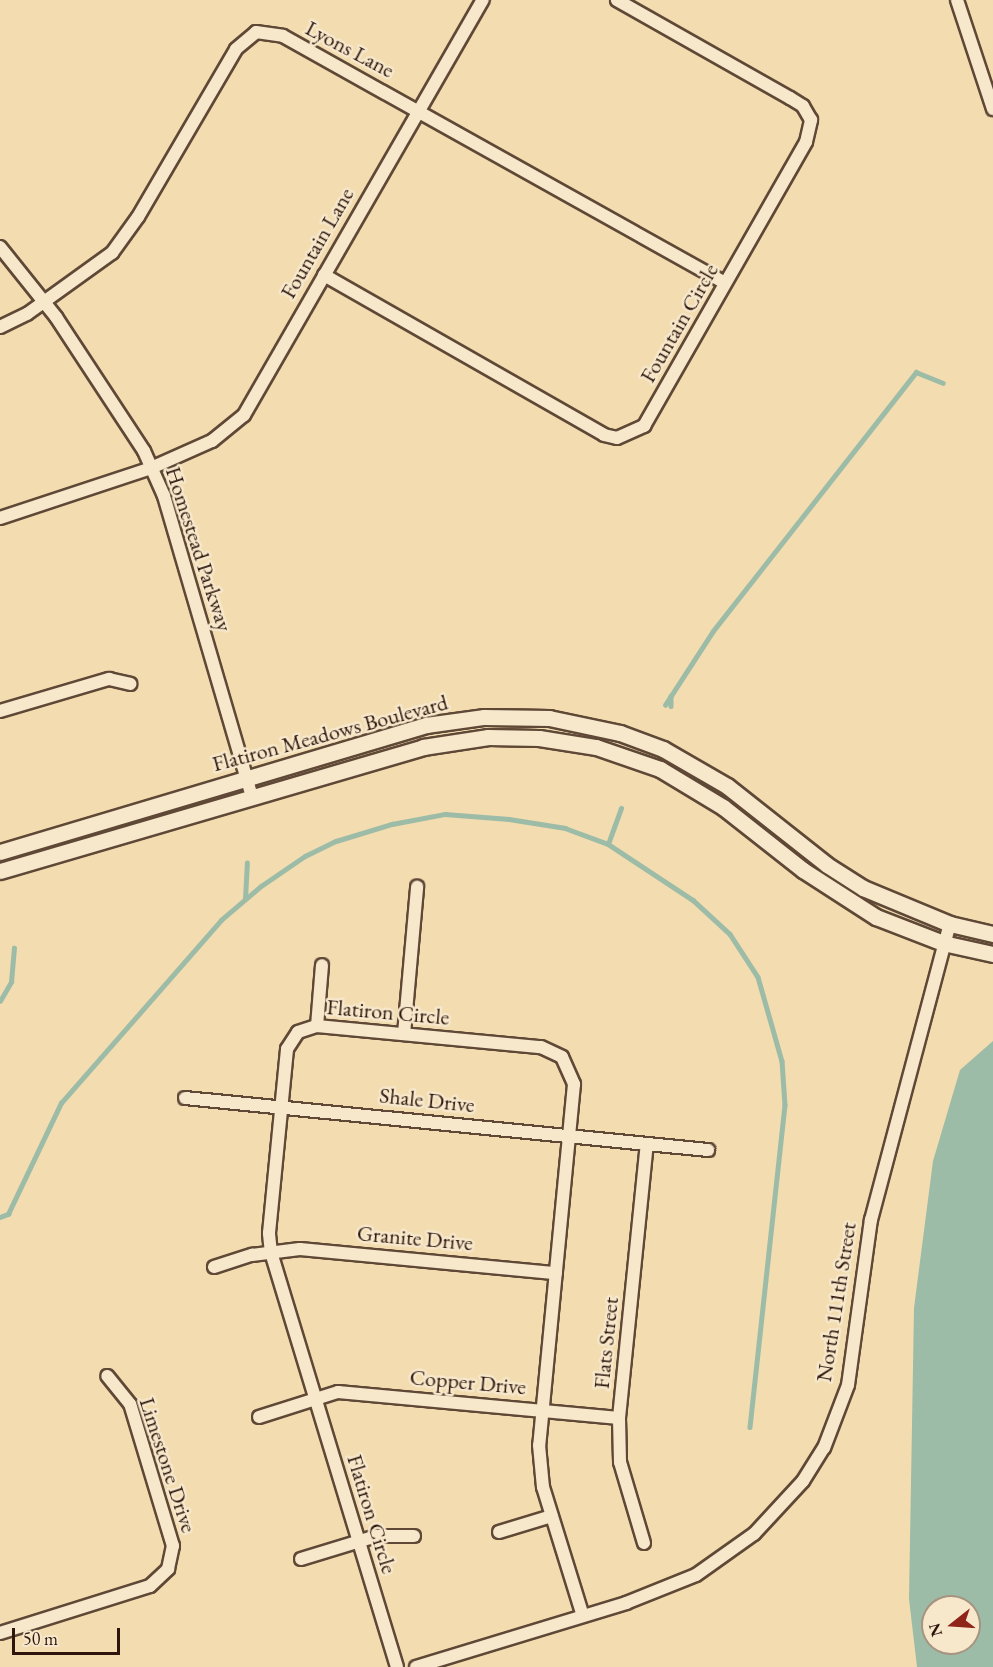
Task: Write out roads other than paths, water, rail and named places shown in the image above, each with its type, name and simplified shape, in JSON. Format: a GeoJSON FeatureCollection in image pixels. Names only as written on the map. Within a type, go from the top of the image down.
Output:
{"type":"FeatureCollection","features":[{"type":"Feature","properties":{"kind":"street","name":"Fountain Lane"},"geometry":{"type":"LineString","coordinates":[[0,518],[151,468],[212,441],[244,415],[483,0]]}},
{"type":"Feature","properties":{"kind":"street","name":"Fountain Circle"},"geometry":{"type":"LineString","coordinates":[[324,275],[604,435],[617,438],[644,426],[806,142],[811,120],[803,106],[617,0]]}},
{"type":"Feature","properties":{"kind":"street"},"geometry":{"type":"LineString","coordinates":[[957,0],[993,109]]}},
{"type":"Feature","properties":{"kind":"street","name":"Lyons Lane"},"geometry":{"type":"LineString","coordinates":[[0,327],[44,301],[112,252],[138,217],[236,49],[256,32],[283,36],[725,284]]}},
{"type":"Feature","properties":{"kind":"street","name":"Homestead Parkway"},"geometry":{"type":"LineString","coordinates":[[0,247],[44,301],[139,442],[164,496],[252,796]]}},
{"type":"Feature","properties":{"kind":"street"},"geometry":{"type":"LineString","coordinates":[[0,711],[109,679],[130,684]]}},
{"type":"Feature","properties":{"kind":"street","name":"Flatiron Meadows Boulevard"},"geometry":{"type":"LineString","coordinates":[[0,852],[445,722],[516,716],[585,724],[641,740],[704,771],[863,888],[950,924]]}},
{"type":"Feature","properties":{"kind":"street","name":"Flatiron Meadows Boulevard"},"geometry":{"type":"LineString","coordinates":[[0,871],[423,747],[466,739],[539,738],[596,747],[660,769],[696,788],[838,895],[876,917],[944,943]]}},
{"type":"Feature","properties":{"kind":"street"},"geometry":{"type":"LineString","coordinates":[[404,1034],[417,887]]}},
{"type":"Feature","properties":{"kind":"street"},"geometry":{"type":"LineString","coordinates":[[950,924],[993,934]]}},
{"type":"Feature","properties":{"kind":"street","name":"North 111th Street"},"geometry":{"type":"LineString","coordinates":[[416,1667],[583,1616],[696,1575],[754,1534],[780,1509],[824,1448],[848,1385],[871,1220],[950,924]]}},
{"type":"Feature","properties":{"kind":"street"},"geometry":{"type":"LineString","coordinates":[[944,943],[993,954]]}},
{"type":"Feature","properties":{"kind":"street"},"geometry":{"type":"LineString","coordinates":[[317,1026],[322,965]]}},
{"type":"Feature","properties":{"kind":"street","name":"Flatiron Circle"},"geometry":{"type":"LineString","coordinates":[[396,1667],[271,1253],[269,1233],[286,1049],[298,1032],[317,1026],[541,1047],[562,1057],[574,1084],[539,1444],[543,1487],[583,1616]]}},
{"type":"Feature","properties":{"kind":"street","name":"Shale Drive"},"geometry":{"type":"LineString","coordinates":[[186,1098],[708,1150]]}},
{"type":"Feature","properties":{"kind":"street","name":"Flats Street"},"geometry":{"type":"LineString","coordinates":[[644,1543],[620,1462],[619,1418],[647,1144]]}},
{"type":"Feature","properties":{"kind":"street","name":"Granite Drive"},"geometry":{"type":"LineString","coordinates":[[214,1266],[300,1249],[556,1273]]}},
{"type":"Feature","properties":{"kind":"street","name":"Limestone Drive"},"geometry":{"type":"LineString","coordinates":[[0,1633],[150,1586],[168,1569],[173,1546],[130,1404],[108,1376]]}},
{"type":"Feature","properties":{"kind":"street","name":"Copper Drive"},"geometry":{"type":"LineString","coordinates":[[258,1417],[338,1392],[619,1418]]}},
{"type":"Feature","properties":{"kind":"street"},"geometry":{"type":"LineString","coordinates":[[499,1532],[552,1516]]}},
{"type":"Feature","properties":{"kind":"street"},"geometry":{"type":"LineString","coordinates":[[301,1559],[393,1534],[414,1536]]}},
{"type":"Feature","properties":{"kind":"waterway"},"geometry":{"type":"LineString","coordinates":[[665,705],[713,631],[916,372],[943,383]]}},
{"type":"Feature","properties":{"kind":"waterway"},"geometry":{"type":"LineString","coordinates":[[671,696],[671,706]]}},
{"type":"Feature","properties":{"kind":"waterway"},"geometry":{"type":"LineString","coordinates":[[0,1217],[8,1214],[61,1103],[221,920],[261,886],[305,856],[336,841],[392,824],[445,814],[509,819],[565,828],[608,844],[621,808]]}},
{"type":"Feature","properties":{"kind":"waterway"},"geometry":{"type":"LineString","coordinates":[[608,844],[693,900],[730,934],[758,977],[782,1061],[785,1105],[750,1427]]}},
{"type":"Feature","properties":{"kind":"waterway"},"geometry":{"type":"LineString","coordinates":[[245,899],[247,863]]}},
{"type":"Feature","properties":{"kind":"waterway"},"geometry":{"type":"LineString","coordinates":[[0,1001],[11,982],[14,948]]}}]}
